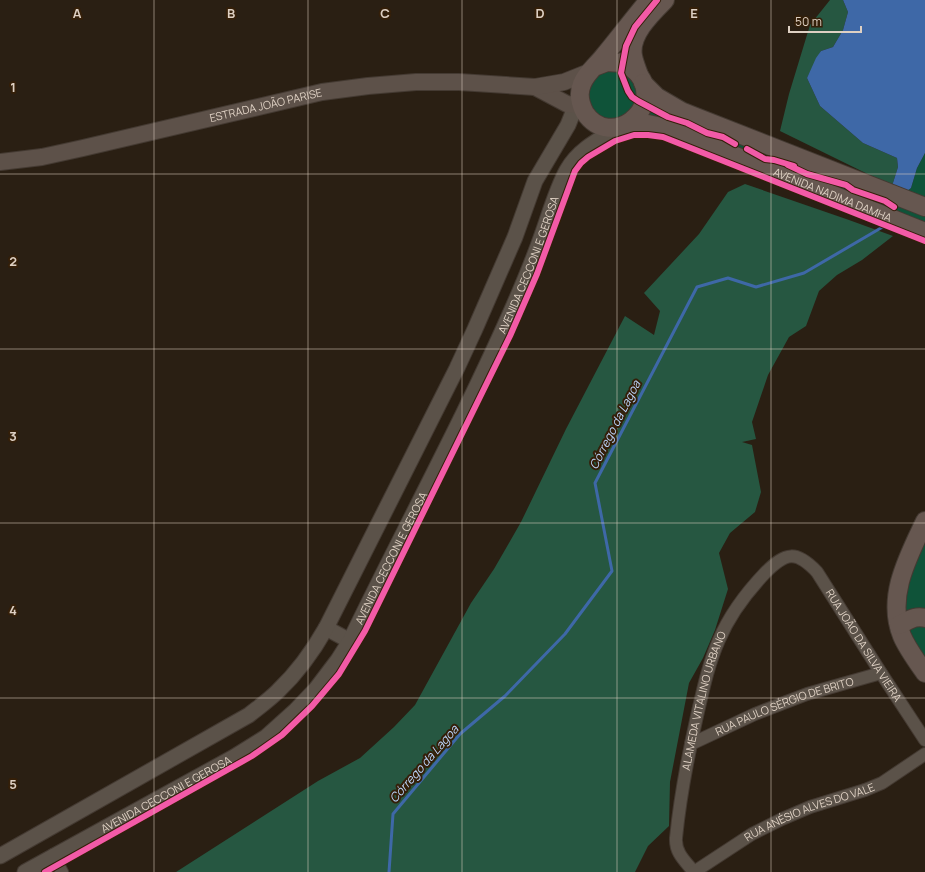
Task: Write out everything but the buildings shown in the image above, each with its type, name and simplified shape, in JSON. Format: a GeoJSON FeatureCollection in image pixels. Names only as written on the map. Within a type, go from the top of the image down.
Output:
{"type":"FeatureCollection","features":[{"type":"Feature","properties":{"kind":"main road"},"geometry":{"type":"LineString","coordinates":[[649,0],[582,84],[580,98],[573,108],[584,111],[594,122],[606,127],[624,125],[632,121],[641,111],[645,99],[641,79],[633,55],[634,41],[644,22],[665,0]]}},
{"type":"Feature","properties":{"kind":"main road"},"geometry":{"type":"LineString","coordinates":[[592,70],[607,62],[623,62],[641,79]]}},
{"type":"Feature","properties":{"kind":"main road","name":"ESTRADA JOÃO PARISE"},"geometry":{"type":"LineString","coordinates":[[0,162],[42,157],[84,148],[322,92],[368,86],[423,82],[460,82],[535,87],[564,82],[592,70]]}},
{"type":"Feature","properties":{"kind":"main road","name":"AVENIDA NADIMA DAMHA"},"geometry":{"type":"LineString","coordinates":[[641,79],[657,97],[681,111],[925,207]]}},
{"type":"Feature","properties":{"kind":"main road","name":"ESTRADA JOÃO PARISE"},"geometry":{"type":"LineString","coordinates":[[535,87],[573,108]]}},
{"type":"Feature","properties":{"kind":"main road","name":"AVENIDA NADIMA DAMHA"},"geometry":{"type":"LineString","coordinates":[[624,125],[648,124],[666,128],[925,232]]}},
{"type":"Feature","properties":{"kind":"main road"},"geometry":{"type":"LineString","coordinates":[[924,669],[902,637],[899,626],[897,603],[898,587],[904,568],[925,522]]}},
{"type":"Feature","properties":{"kind":"main road"},"geometry":{"type":"LineString","coordinates":[[899,626],[919,616],[925,618]]}},
{"type":"Feature","properties":{"kind":"street","name":"AVENIDA CECCONI E GEROSA"},"geometry":{"type":"LineString","coordinates":[[0,856],[249,715],[278,692],[299,668],[315,647],[326,628],[434,415],[476,329],[515,237],[535,181],[568,125],[573,108]]}},
{"type":"Feature","properties":{"kind":"street","name":"AVENIDA CECCONI E GEROSA"},"geometry":{"type":"LineString","coordinates":[[25,872],[53,855],[234,757],[266,737],[316,689],[350,641],[456,429],[514,304],[567,170],[577,156],[591,144],[624,125]]}},
{"type":"Feature","properties":{"kind":"street"},"geometry":{"type":"LineString","coordinates":[[434,415],[456,429]]}},
{"type":"Feature","properties":{"kind":"street","name":"RUA JOÃO DA SILVA VIEIRA"},"geometry":{"type":"LineString","coordinates":[[796,556],[807,562],[817,572],[925,740]]}},
{"type":"Feature","properties":{"kind":"street","name":"ALAMEDA VITALINO URBANO"},"geometry":{"type":"LineString","coordinates":[[694,872],[675,847],[677,826],[691,744],[708,667],[719,639],[737,608],[756,583],[772,566],[784,557],[796,556]]}},
{"type":"Feature","properties":{"kind":"street"},"geometry":{"type":"LineString","coordinates":[[326,628],[350,641]]}},
{"type":"Feature","properties":{"kind":"street","name":"RUA PAULO SÉRGIO DE BRITO"},"geometry":{"type":"LineString","coordinates":[[691,744],[755,714],[807,694],[881,673]]}},
{"type":"Feature","properties":{"kind":"street","name":"RUA ANÉSIO ALVES DO VALE"},"geometry":{"type":"LineString","coordinates":[[694,872],[752,834],[810,807],[866,790],[882,783],[925,754]]}},
{"type":"Feature","properties":{"kind":"street"},"geometry":{"type":"LineString","coordinates":[[53,855],[62,872]]}},
{"type":"Feature","properties":{"kind":"green space"},"geometry":{"type":"Polygon","coordinates":[[[830,0],[843,0],[848,12],[843,30],[833,47],[821,51],[807,78],[820,106],[863,143],[897,158],[898,167],[892,186],[780,131],[789,94],[810,25],[830,0]]]}},
{"type":"Feature","properties":{"kind":"green space"},"geometry":{"type":"Polygon","coordinates":[[[614,70],[624,74],[632,80],[637,88],[638,99],[635,106],[626,117],[606,120],[591,108],[588,103],[589,88],[594,80],[601,74],[614,70]]]}},
{"type":"Feature","properties":{"kind":"green space"},"geometry":{"type":"Polygon","coordinates":[[[650,103],[925,214],[925,224],[642,119],[650,103]]]}},
{"type":"Feature","properties":{"kind":"green space"},"geometry":{"type":"Polygon","coordinates":[[[925,153],[925,200],[906,192],[911,188],[917,168],[925,153]]]}},
{"type":"Feature","properties":{"kind":"green space"},"geometry":{"type":"Polygon","coordinates":[[[745,184],[893,236],[862,260],[837,275],[819,291],[806,326],[789,337],[768,375],[752,422],[756,439],[742,442],[752,445],[761,492],[755,512],[730,533],[719,553],[728,589],[715,630],[703,658],[689,683],[670,782],[669,826],[648,846],[635,872],[176,872],[318,781],[360,758],[394,727],[415,705],[471,603],[494,569],[521,522],[566,429],[625,316],[654,335],[660,311],[644,293],[699,234],[728,192],[745,184]]]}},
{"type":"Feature","properties":{"kind":"green space"},"geometry":{"type":"Polygon","coordinates":[[[925,536],[925,611],[904,615],[902,601],[925,536]]]}},
{"type":"Feature","properties":{"kind":"green space"},"geometry":{"type":"Polygon","coordinates":[[[925,621],[925,659],[921,656],[909,631],[911,626],[925,621]]]}},
{"type":"Feature","properties":{"kind":"water"},"geometry":{"type":"Polygon","coordinates":[[[843,0],[925,0],[925,153],[917,168],[911,188],[906,192],[892,186],[898,167],[897,158],[863,143],[820,106],[807,78],[816,58],[821,51],[833,47],[843,30],[848,12],[843,0]]]}},
{"type":"Feature","properties":{"kind":"waterway","name":"Córrego da Lagoa"},"geometry":{"type":"LineString","coordinates":[[389,872],[393,814],[460,734],[505,696],[565,634],[612,571],[595,483],[697,287],[728,278],[756,287],[804,273],[886,225]]}},
{"type":"Feature","properties":{"kind":"cycle path"},"geometry":{"type":"LineString","coordinates":[[657,0],[635,27],[626,46],[621,73],[628,91],[632,97],[638,101],[668,117],[687,123],[707,133],[723,137],[735,144]]}},
{"type":"Feature","properties":{"kind":"cycle path"},"geometry":{"type":"LineString","coordinates":[[45,872],[252,756],[282,735],[312,706],[339,674],[365,631],[510,336],[537,274],[575,171],[588,157],[615,141],[634,135],[663,137],[925,241]]}},
{"type":"Feature","properties":{"kind":"cycle path"},"geometry":{"type":"LineString","coordinates":[[747,149],[765,159],[794,166]]}},
{"type":"Feature","properties":{"kind":"cycle path"},"geometry":{"type":"LineString","coordinates":[[788,165],[807,174],[846,185],[853,190],[885,201],[894,207]]}}]}
